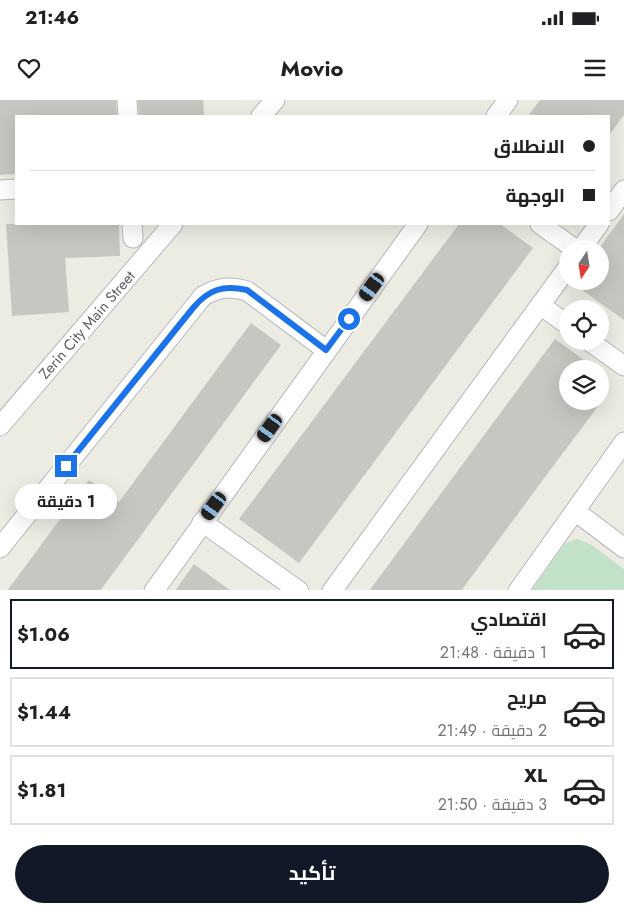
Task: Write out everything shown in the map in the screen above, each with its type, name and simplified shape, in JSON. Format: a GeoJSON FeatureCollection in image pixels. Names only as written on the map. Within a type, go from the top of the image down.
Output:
{"type":"FeatureCollection","features":[{"type":"Feature","properties":{"kind":"street"},"geometry":{"type":"LineString","coordinates":[[127,100],[128,115]]}},
{"type":"Feature","properties":{"kind":"street"},"geometry":{"type":"LineString","coordinates":[[262,115],[275,100]]}},
{"type":"Feature","properties":{"kind":"street"},"geometry":{"type":"LineString","coordinates":[[497,115],[508,100]]}},
{"type":"Feature","properties":{"kind":"street"},"geometry":{"type":"LineString","coordinates":[[0,190],[15,189]]}},
{"type":"Feature","properties":{"kind":"street"},"geometry":{"type":"LineString","coordinates":[[610,210],[624,190]]}},
{"type":"Feature","properties":{"kind":"street","name":"Zerin City Main Street"},"geometry":{"type":"LineString","coordinates":[[0,426],[172,225]]}},
{"type":"Feature","properties":{"kind":"street"},"geometry":{"type":"LineString","coordinates":[[154,590],[417,225]]}},
{"type":"Feature","properties":{"kind":"street"},"geometry":{"type":"LineString","coordinates":[[541,225],[562,240]]}},
{"type":"Feature","properties":{"kind":"street"},"geometry":{"type":"LineString","coordinates":[[587,240],[598,225]]}},
{"type":"Feature","properties":{"kind":"street"},"geometry":{"type":"LineString","coordinates":[[332,590],[559,279]]}},
{"type":"Feature","properties":{"kind":"street"},"geometry":{"type":"LineString","coordinates":[[0,548],[203,296],[217,289],[224,288],[232,287],[247,290],[326,350]]}},
{"type":"Feature","properties":{"kind":"street"},"geometry":{"type":"LineString","coordinates":[[540,305],[559,319]]}},
{"type":"Feature","properties":{"kind":"street"},"geometry":{"type":"LineString","coordinates":[[602,350],[624,366]]}},
{"type":"Feature","properties":{"kind":"street"},"geometry":{"type":"LineString","coordinates":[[518,590],[624,442]]}},
{"type":"Feature","properties":{"kind":"street"},"geometry":{"type":"LineString","coordinates":[[575,511],[624,548]]}},
{"type":"Feature","properties":{"kind":"street"},"geometry":{"type":"LineString","coordinates":[[202,522],[299,590]]}},
{"type":"Feature","properties":{"kind":"green space"},"geometry":{"type":"Polygon","coordinates":[[[576,539],[590,544],[624,569],[624,590],[532,590],[565,544],[576,539]]]}},
{"type":"Feature","properties":{"kind":"building"},"geometry":{"type":"Polygon","coordinates":[[[0,100],[116,100],[117,115],[15,115],[15,174],[0,175],[0,100]]]}},
{"type":"Feature","properties":{"kind":"building"},"geometry":{"type":"Polygon","coordinates":[[[138,100],[203,100],[204,115],[139,115],[138,100]]]}},
{"type":"Feature","properties":{"kind":"building"},"geometry":{"type":"Polygon","coordinates":[[[540,100],[624,100],[624,115],[610,134],[610,115],[529,115],[540,100]]]}},
{"type":"Feature","properties":{"kind":"building"},"geometry":{"type":"Polygon","coordinates":[[[624,214],[624,320],[609,309],[609,300],[596,300],[582,290],[609,290],[609,240],[605,240],[624,214]]]}},
{"type":"Feature","properties":{"kind":"building"},"geometry":{"type":"Polygon","coordinates":[[[6,224],[119,225],[120,256],[65,258],[69,312],[12,316],[6,224]]]}},
{"type":"Feature","properties":{"kind":"building"},"geometry":{"type":"Polygon","coordinates":[[[458,225],[501,225],[533,248],[299,563],[239,519],[458,225]]]}},
{"type":"Feature","properties":{"kind":"building"},"geometry":{"type":"Polygon","coordinates":[[[251,323],[281,345],[101,590],[8,590],[89,480],[119,502],[251,323]]]}},
{"type":"Feature","properties":{"kind":"building"},"geometry":{"type":"Polygon","coordinates":[[[555,339],[559,342],[559,350],[570,350],[584,360],[559,360],[559,410],[595,410],[462,590],[370,590],[555,339]]]}},
{"type":"Feature","properties":{"kind":"building"},"geometry":{"type":"Polygon","coordinates":[[[194,564],[230,590],[176,590],[194,564]]]}},
{"type":"Feature","properties":{"kind":"route"},"geometry":{"type":"LineString","coordinates":[[66,466],[203,296],[217,289],[232,287],[247,290],[326,350],[349,319]]}}]}
